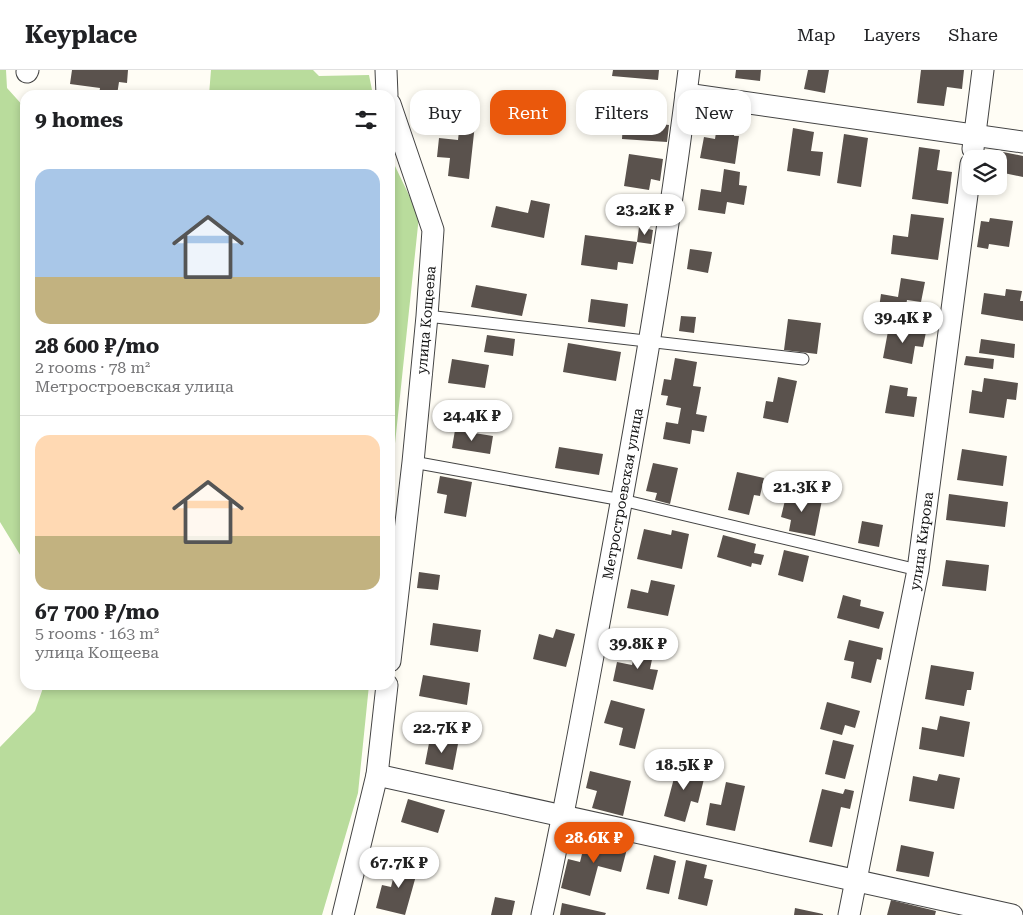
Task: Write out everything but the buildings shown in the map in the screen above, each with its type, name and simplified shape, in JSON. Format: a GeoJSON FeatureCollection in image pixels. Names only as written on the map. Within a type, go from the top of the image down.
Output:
{"type":"FeatureCollection","features":[{"type":"Feature","properties":{"kind":"street"},"geometry":{"type":"LineString","coordinates":[[386,70],[387,90]]}},
{"type":"Feature","properties":{"kind":"street","name":"Метростроевская улица"},"geometry":{"type":"LineString","coordinates":[[686,90],[689,70]]}},
{"type":"Feature","properties":{"kind":"street"},"geometry":{"type":"LineString","coordinates":[[973,150],[983,70]]}},
{"type":"Feature","properties":{"kind":"street"},"geometry":{"type":"LineString","coordinates":[[751,103],[1023,142]]}},
{"type":"Feature","properties":{"kind":"street","name":"улица Кощеева"},"geometry":{"type":"LineString","coordinates":[[395,119],[433,230],[413,462],[395,618]]}},
{"type":"Feature","properties":{"kind":"street","name":"Метростроевская улица"},"geometry":{"type":"LineString","coordinates":[[542,915],[564,816],[622,500],[649,342],[680,135]]}},
{"type":"Feature","properties":{"kind":"street","name":"улица Кирова"},"geometry":{"type":"LineString","coordinates":[[849,915],[918,570],[967,195]]}},
{"type":"Feature","properties":{"kind":"street"},"geometry":{"type":"LineString","coordinates":[[343,915],[377,775],[386,690]]}},
{"type":"Feature","properties":{"kind":"street"},"geometry":{"type":"LineString","coordinates":[[377,775],[1012,915]]}},
{"type":"Feature","properties":{"kind":"lane"},"geometry":{"type":"LineString","coordinates":[[427,316],[803,359]]}},
{"type":"Feature","properties":{"kind":"lane"},"geometry":{"type":"LineString","coordinates":[[413,462],[622,500],[918,570]]}},
{"type":"Feature","properties":{"kind":"green space"},"geometry":{"type":"Polygon","coordinates":[[[0,70],[6,70],[7,88],[20,102],[20,555],[0,522],[0,70]]]}},
{"type":"Feature","properties":{"kind":"green space"},"geometry":{"type":"Polygon","coordinates":[[[211,70],[313,70],[319,76],[369,75],[372,90],[209,90],[211,70]]]}},
{"type":"Feature","properties":{"kind":"green space"},"geometry":{"type":"Polygon","coordinates":[[[395,166],[419,216],[395,444],[395,166]]]}},
{"type":"Feature","properties":{"kind":"green space"},"geometry":{"type":"Polygon","coordinates":[[[42,690],[368,690],[358,793],[322,915],[0,915],[0,747],[35,711],[42,690]]]}}]}
